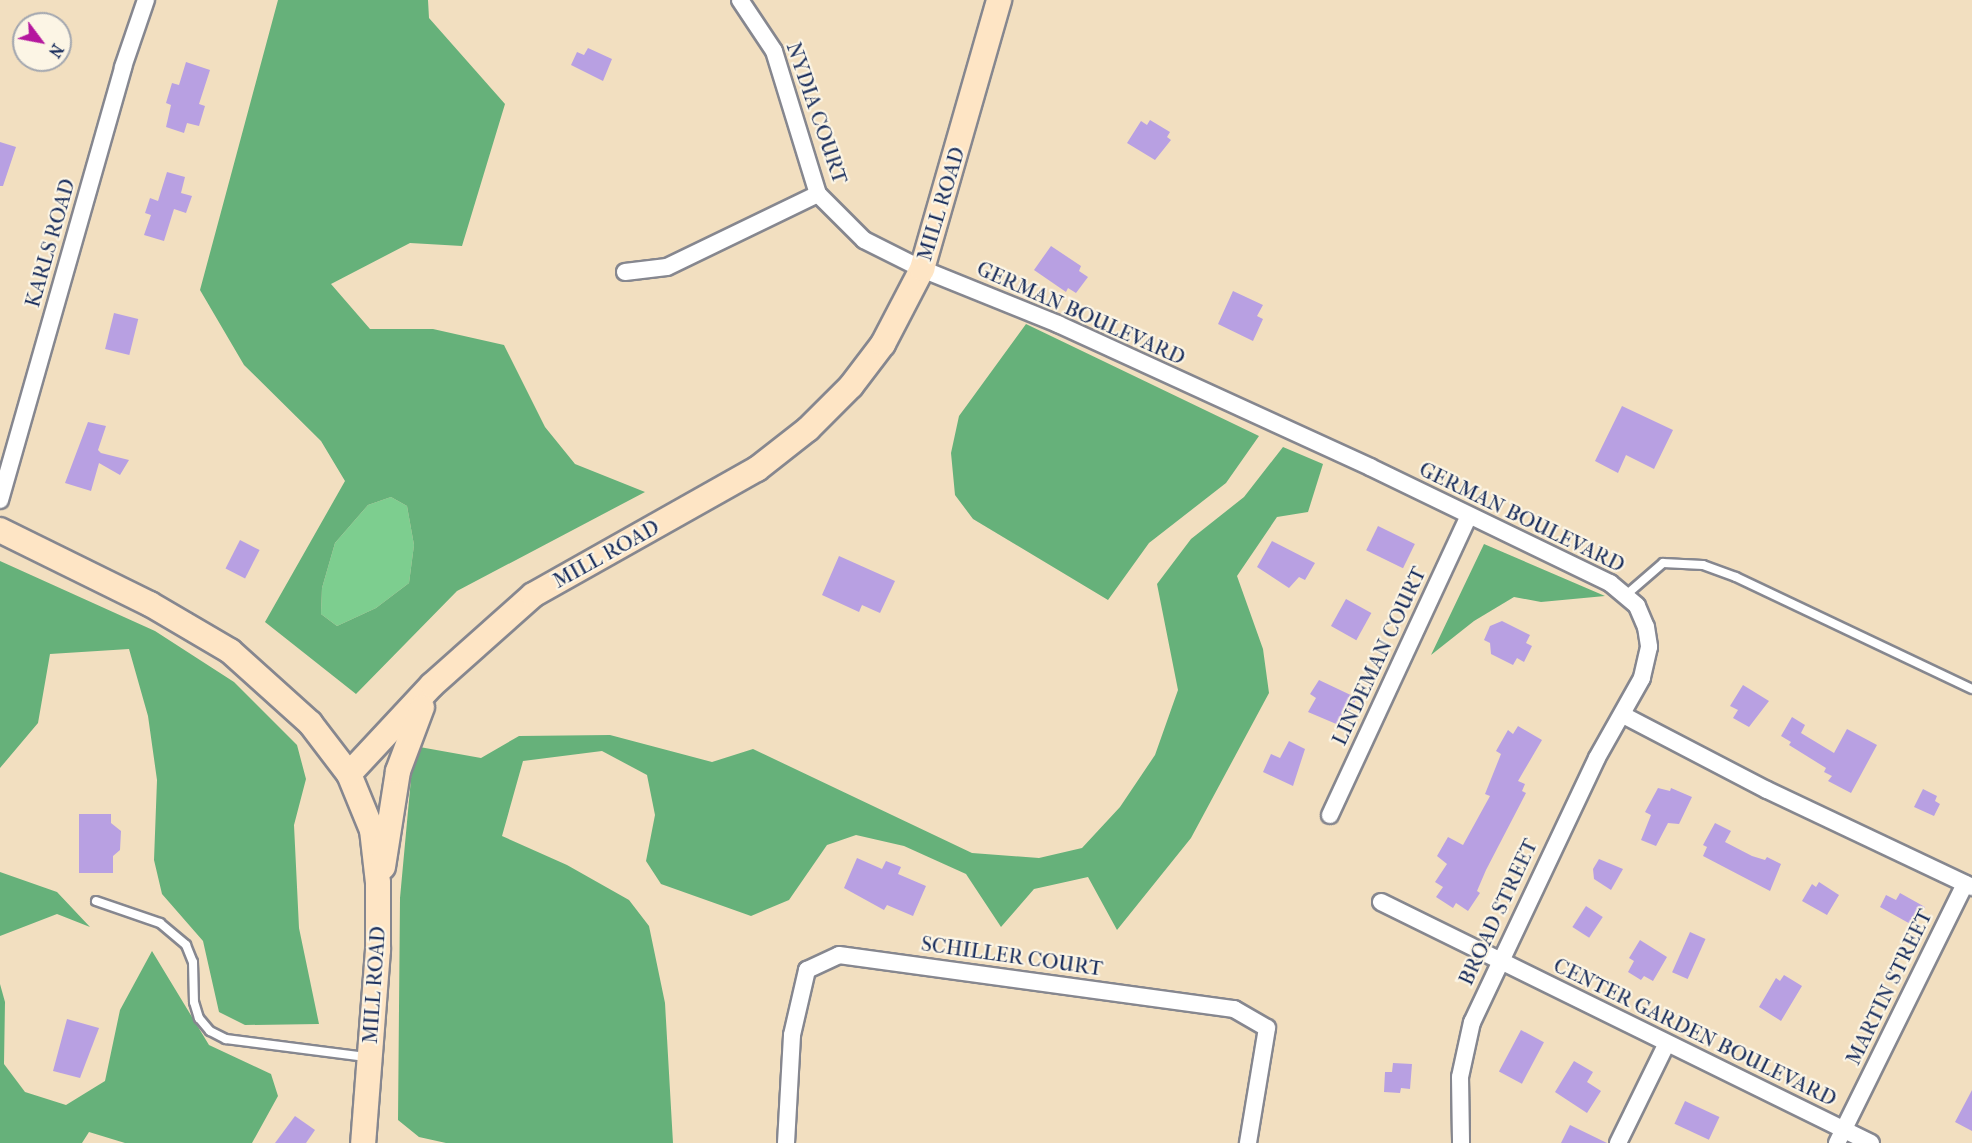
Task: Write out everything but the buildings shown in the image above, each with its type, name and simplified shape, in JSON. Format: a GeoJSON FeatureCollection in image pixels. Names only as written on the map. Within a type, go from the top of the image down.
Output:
{"type":"FeatureCollection","features":[{"type":"Feature","properties":{"kind":"main road","name":"MILL ROAD"},"geometry":{"type":"LineString","coordinates":[[363,1143],[370,1058],[378,884],[372,830],[349,774],[432,686],[533,595],[728,488],[808,429],[873,359],[922,269],[999,0]]}},
{"type":"Feature","properties":{"kind":"main road"},"geometry":{"type":"LineString","coordinates":[[0,530],[150,604],[230,651],[315,729],[349,774]]}},
{"type":"Feature","properties":{"kind":"main road"},"geometry":{"type":"LineString","coordinates":[[378,884],[405,745],[432,686]]}},
{"type":"Feature","properties":{"kind":"street","name":"KARLS ROAD"},"geometry":{"type":"LineString","coordinates":[[0,500],[123,67],[146,0]]}},
{"type":"Feature","properties":{"kind":"street","name":"NYDIA COURT"},"geometry":{"type":"LineString","coordinates":[[740,0],[774,51],[818,194],[864,240],[922,269]]}},
{"type":"Feature","properties":{"kind":"street"},"geometry":{"type":"LineString","coordinates":[[625,272],[667,267],[818,194]]}},
{"type":"Feature","properties":{"kind":"street","name":"GERMAN BOULEVARD"},"geometry":{"type":"LineString","coordinates":[[922,269],[1058,324],[1559,557],[1626,595],[1646,627],[1649,647],[1641,678],[1623,715]]}},
{"type":"Feature","properties":{"kind":"street","name":"LINDEMAN COURT"},"geometry":{"type":"LineString","coordinates":[[1329,815],[1469,516]]}},
{"type":"Feature","properties":{"kind":"street"},"geometry":{"type":"LineString","coordinates":[[1623,715],[1767,790],[1969,885]]}},
{"type":"Feature","properties":{"kind":"street","name":"BROAD STREET"},"geometry":{"type":"LineString","coordinates":[[1461,1143],[1462,1066],[1472,1023],[1499,961],[1598,758],[1623,715]]}},
{"type":"Feature","properties":{"kind":"street","name":"MARTIN STREET"},"geometry":{"type":"LineString","coordinates":[[1840,1136],[1969,885]]}},
{"type":"Feature","properties":{"kind":"street","name":"CENTER GARDEN BOULEVARD"},"geometry":{"type":"LineString","coordinates":[[1381,902],[1667,1044],[1840,1136],[1870,1143]]}},
{"type":"Feature","properties":{"kind":"street","name":"SCHILLER COURT"},"geometry":{"type":"LineString","coordinates":[[786,1143],[792,1035],[807,970],[839,955],[1234,1010],[1267,1028],[1248,1143]]}},
{"type":"Feature","properties":{"kind":"street"},"geometry":{"type":"LineString","coordinates":[[1618,1143],[1667,1044]]}},
{"type":"Feature","properties":{"kind":"lane"},"geometry":{"type":"LineString","coordinates":[[1626,595],[1663,563],[1703,566],[1736,577],[1972,689]]}},
{"type":"Feature","properties":{"kind":"lane"},"geometry":{"type":"LineString","coordinates":[[96,901],[160,923],[186,945],[193,962],[194,1002],[210,1030],[226,1039],[370,1058]]}},
{"type":"Feature","properties":{"kind":"green space"},"geometry":{"type":"Polygon","coordinates":[[[278,0],[428,0],[429,18],[505,104],[462,246],[410,243],[331,284],[370,329],[433,329],[504,345],[545,427],[575,464],[645,492],[457,591],[356,694],[265,622],[345,481],[321,441],[244,365],[200,290],[278,0]],[[391,497],[368,505],[335,543],[322,588],[321,614],[337,626],[376,608],[409,583],[414,545],[407,506],[391,497]]]}},
{"type":"Feature","properties":{"kind":"green space"},"geometry":{"type":"Polygon","coordinates":[[[1026,324],[1259,436],[1226,483],[1149,543],[1108,600],[973,519],[955,495],[951,453],[959,416],[1026,324]]]}},
{"type":"Feature","properties":{"kind":"green space"},"geometry":{"type":"Polygon","coordinates":[[[1283,447],[1323,464],[1308,512],[1277,517],[1237,576],[1263,649],[1269,693],[1191,838],[1117,930],[1088,877],[1034,889],[1001,927],[966,874],[904,846],[856,835],[827,845],[789,900],[751,916],[661,884],[646,861],[655,815],[647,775],[602,751],[523,761],[502,836],[567,865],[629,900],[649,926],[665,1003],[673,1143],[446,1143],[419,1137],[398,1120],[400,898],[414,746],[481,758],[519,736],[610,735],[712,762],[753,749],[972,853],[1039,858],[1082,848],[1120,807],[1155,755],[1178,690],[1157,584],[1191,539],[1244,497],[1283,447]]]}},
{"type":"Feature","properties":{"kind":"green space"},"geometry":{"type":"Polygon","coordinates":[[[391,497],[407,506],[414,545],[409,583],[376,608],[337,626],[321,614],[322,588],[335,543],[368,505],[391,497]]]}},
{"type":"Feature","properties":{"kind":"green space"},"geometry":{"type":"Polygon","coordinates":[[[1484,544],[1605,596],[1541,602],[1514,597],[1474,621],[1431,655],[1484,544]]]}},
{"type":"Feature","properties":{"kind":"green space"},"geometry":{"type":"Polygon","coordinates":[[[0,561],[155,631],[234,682],[297,745],[306,779],[294,825],[299,928],[319,1024],[245,1025],[219,1012],[203,941],[162,894],[154,860],[157,780],[148,716],[129,649],[50,654],[38,723],[0,768],[0,561]]]}},
{"type":"Feature","properties":{"kind":"green space"},"geometry":{"type":"Polygon","coordinates":[[[0,872],[57,892],[90,927],[57,914],[0,936],[0,872]]]}},
{"type":"Feature","properties":{"kind":"green space"},"geometry":{"type":"Polygon","coordinates":[[[152,951],[209,1045],[271,1074],[278,1096],[252,1143],[125,1143],[89,1132],[82,1143],[0,1143],[0,984],[5,1002],[4,1064],[25,1092],[66,1105],[105,1081],[120,1010],[152,951]]]}}]}
